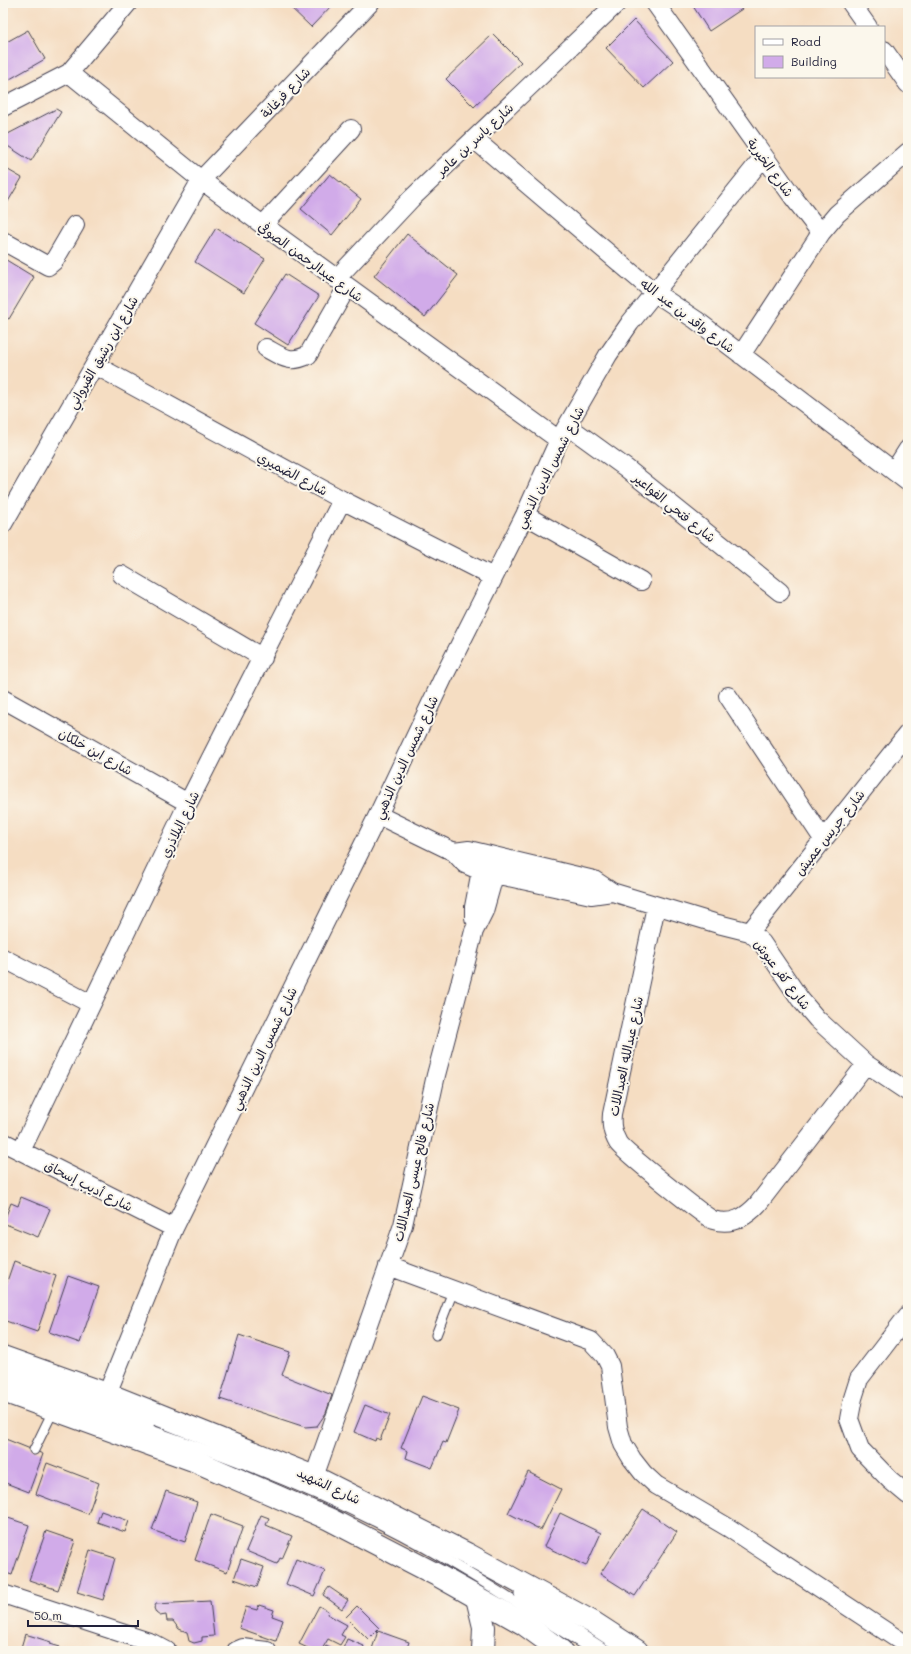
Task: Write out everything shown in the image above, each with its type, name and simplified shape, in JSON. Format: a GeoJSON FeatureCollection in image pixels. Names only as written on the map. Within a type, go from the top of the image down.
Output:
{"type":"FeatureCollection","features":[{"type":"Feature","properties":{"kind":"main road","name":"شارع الشهيد"},"geometry":{"type":"LineString","coordinates":[[3,1357],[107,1394],[314,1477],[494,1568],[594,1622],[637,1651]]}},
{"type":"Feature","properties":{"kind":"main road"},"geometry":{"type":"LineString","coordinates":[[3,1392],[193,1460],[342,1525],[524,1624],[561,1651]]}},
{"type":"Feature","properties":{"kind":"main road"},"geometry":{"type":"LineString","coordinates":[[477,1598],[484,1627],[483,1651]]}},
{"type":"Feature","properties":{"kind":"main road"},"geometry":{"type":"LineString","coordinates":[[490,1651],[496,1651]]}},
{"type":"Feature","properties":{"kind":"street"},"geometry":{"type":"LineString","coordinates":[[3,107],[69,73],[128,3]]}},
{"type":"Feature","properties":{"kind":"street","name":"شارع فرغانة"},"geometry":{"type":"LineString","coordinates":[[201,180],[370,3]]}},
{"type":"Feature","properties":{"kind":"street","name":"شارع ياسر بن عامر"},"geometry":{"type":"LineString","coordinates":[[266,348],[286,358],[294,360],[300,360],[308,355],[342,283],[411,199],[617,3]]}},
{"type":"Feature","properties":{"kind":"street","name":"شارع الخيرية"},"geometry":{"type":"LineString","coordinates":[[655,3],[821,233]]}},
{"type":"Feature","properties":{"kind":"street"},"geometry":{"type":"LineString","coordinates":[[851,3],[867,26]]}},
{"type":"Feature","properties":{"kind":"street"},"geometry":{"type":"LineString","coordinates":[[885,51],[908,84]]}},
{"type":"Feature","properties":{"kind":"street","name":"شارع عبدالرحمن الصوفي"},"geometry":{"type":"LineString","coordinates":[[69,73],[201,180],[262,225],[342,283],[564,433]]}},
{"type":"Feature","properties":{"kind":"street"},"geometry":{"type":"LineString","coordinates":[[262,225],[351,129]]}},
{"type":"Feature","properties":{"kind":"street","name":"شارع واقد بن عبد الله"},"geometry":{"type":"LineString","coordinates":[[474,139],[654,292],[741,355],[908,482]]}},
{"type":"Feature","properties":{"kind":"street"},"geometry":{"type":"LineString","coordinates":[[741,355],[821,233],[837,214],[908,152]]}},
{"type":"Feature","properties":{"kind":"street","name":"شارع شمس الدين الذهبي"},"geometry":{"type":"LineString","coordinates":[[107,1394],[174,1228],[378,816],[564,433],[608,355],[630,323],[764,156]]}},
{"type":"Feature","properties":{"kind":"street","name":"شارع ابن رشيق القيرواني"},"geometry":{"type":"LineString","coordinates":[[3,524],[201,180]]}},
{"type":"Feature","properties":{"kind":"street"},"geometry":{"type":"LineString","coordinates":[[3,241],[48,266],[54,261],[75,225]]}},
{"type":"Feature","properties":{"kind":"street","name":"شارع الضميري"},"geometry":{"type":"LineString","coordinates":[[95,365],[342,500],[493,577]]}},
{"type":"Feature","properties":{"kind":"street","name":"شارع فتحي الفواعير"},"geometry":{"type":"LineString","coordinates":[[564,433],[626,468],[780,592]]}},
{"type":"Feature","properties":{"kind":"street"},"geometry":{"type":"LineString","coordinates":[[894,471],[908,449]]}},
{"type":"Feature","properties":{"kind":"street","name":"شارع البلاذري"},"geometry":{"type":"LineString","coordinates":[[21,1151],[188,803],[342,500]]}},
{"type":"Feature","properties":{"kind":"street"},"geometry":{"type":"LineString","coordinates":[[525,515],[641,580]]}},
{"type":"Feature","properties":{"kind":"street"},"geometry":{"type":"LineString","coordinates":[[122,575],[263,658]]}},
{"type":"Feature","properties":{"kind":"street"},"geometry":{"type":"LineString","coordinates":[[728,696],[823,839]]}},
{"type":"Feature","properties":{"kind":"street","name":"شارع ابن خلكان"},"geometry":{"type":"LineString","coordinates":[[3,699],[188,803]]}},
{"type":"Feature","properties":{"kind":"street","name":"شارع جريس عميش"},"geometry":{"type":"LineString","coordinates":[[750,932],[908,733]]}},
{"type":"Feature","properties":{"kind":"street","name":"شارع كفر عبوش"},"geometry":{"type":"LineString","coordinates":[[378,816],[454,852],[469,850],[490,864],[594,880],[612,892],[750,932],[762,943],[800,999],[817,1019],[866,1064],[908,1092]]}},
{"type":"Feature","properties":{"kind":"street","name":"شارع فالح عيسى العبداللات"},"geometry":{"type":"LineString","coordinates":[[314,1477],[402,1225],[436,1075],[474,931],[474,907],[490,864]]}},
{"type":"Feature","properties":{"kind":"street","name":"شارع عبدالله العبداللات"},"geometry":{"type":"LineString","coordinates":[[656,906],[612,1114],[611,1128],[619,1144],[631,1156],[712,1220],[729,1222],[746,1216],[750,1212],[866,1064]]}},
{"type":"Feature","properties":{"kind":"street"},"geometry":{"type":"LineString","coordinates":[[3,958],[91,1004]]}},
{"type":"Feature","properties":{"kind":"street","name":"شارع أديب إسحاق"},"geometry":{"type":"LineString","coordinates":[[3,1142],[174,1228]]}},
{"type":"Feature","properties":{"kind":"street"},"geometry":{"type":"LineString","coordinates":[[388,1266],[590,1341],[605,1356],[610,1366],[618,1427],[629,1454],[643,1473],[656,1485],[729,1528],[908,1646]]}},
{"type":"Feature","properties":{"kind":"street"},"geometry":{"type":"LineString","coordinates":[[908,1315],[859,1379],[852,1398],[849,1420],[860,1449],[890,1480],[908,1495]]}},
{"type":"Feature","properties":{"kind":"street"},"geometry":{"type":"LineString","coordinates":[[3,1594],[152,1643],[167,1651]]}},
{"type":"Feature","properties":{"kind":"street"},"geometry":{"type":"LineString","coordinates":[[236,1651],[243,1648],[267,1651]]}},
{"type":"Feature","properties":{"kind":"lane"},"geometry":{"type":"LineString","coordinates":[[436,1335],[453,1291]]}},
{"type":"Feature","properties":{"kind":"lane"},"geometry":{"type":"LineString","coordinates":[[3,1371],[235,1453],[348,1501],[489,1575],[608,1651]]}},
{"type":"Feature","properties":{"kind":"lane"},"geometry":{"type":"LineString","coordinates":[[3,1379],[229,1459],[341,1506],[459,1566],[594,1651]]}},
{"type":"Feature","properties":{"kind":"lane"},"geometry":{"type":"LineString","coordinates":[[34,1450],[54,1409]]}},
{"type":"Feature","properties":{"kind":"building"},"geometry":{"type":"Polygon","coordinates":[[[286,3],[334,3],[311,27],[286,3]]]}},
{"type":"Feature","properties":{"kind":"building"},"geometry":{"type":"Polygon","coordinates":[[[691,3],[738,3],[742,9],[709,31],[691,3]]]}},
{"type":"Feature","properties":{"kind":"building"},"geometry":{"type":"Polygon","coordinates":[[[634,20],[673,61],[644,88],[606,48],[634,20]]]}},
{"type":"Feature","properties":{"kind":"building"},"geometry":{"type":"Polygon","coordinates":[[[28,30],[45,59],[3,83],[3,44],[28,30]]]}},
{"type":"Feature","properties":{"kind":"building"},"geometry":{"type":"Polygon","coordinates":[[[493,34],[521,62],[474,107],[446,79],[493,34]]]}},
{"type":"Feature","properties":{"kind":"building"},"geometry":{"type":"Polygon","coordinates":[[[56,109],[61,112],[31,161],[3,143],[6,135],[56,109]]]}},
{"type":"Feature","properties":{"kind":"building"},"geometry":{"type":"Polygon","coordinates":[[[3,167],[22,178],[3,210],[3,167]]]}},
{"type":"Feature","properties":{"kind":"building"},"geometry":{"type":"Polygon","coordinates":[[[330,174],[361,199],[332,235],[301,209],[330,174]]]}},
{"type":"Feature","properties":{"kind":"building"},"geometry":{"type":"Polygon","coordinates":[[[216,228],[265,259],[244,293],[195,262],[216,228]]]}},
{"type":"Feature","properties":{"kind":"building"},"geometry":{"type":"Polygon","coordinates":[[[407,234],[458,275],[425,317],[374,276],[407,234]]]}},
{"type":"Feature","properties":{"kind":"building"},"geometry":{"type":"Polygon","coordinates":[[[3,258],[34,277],[9,319],[3,316],[3,258]]]}},
{"type":"Feature","properties":{"kind":"building"},"geometry":{"type":"Polygon","coordinates":[[[285,274],[319,296],[288,345],[254,323],[285,274]]]}},
{"type":"Feature","properties":{"kind":"building"},"geometry":{"type":"Polygon","coordinates":[[[21,1197],[50,1209],[38,1237],[3,1223],[11,1203],[18,1206],[21,1197]]]}},
{"type":"Feature","properties":{"kind":"building"},"geometry":{"type":"Polygon","coordinates":[[[14,1261],[56,1276],[37,1332],[3,1320],[3,1293],[14,1261]]]}},
{"type":"Feature","properties":{"kind":"building"},"geometry":{"type":"Polygon","coordinates":[[[68,1276],[99,1287],[80,1343],[49,1332],[68,1276]]]}},
{"type":"Feature","properties":{"kind":"building"},"geometry":{"type":"Polygon","coordinates":[[[239,1335],[290,1352],[282,1375],[332,1395],[326,1413],[317,1426],[305,1427],[220,1399],[239,1335]]]}},
{"type":"Feature","properties":{"kind":"building"},"geometry":{"type":"Polygon","coordinates":[[[422,1396],[459,1410],[446,1443],[443,1442],[432,1468],[406,1458],[408,1451],[401,1448],[422,1396]]]}},
{"type":"Feature","properties":{"kind":"building"},"geometry":{"type":"Polygon","coordinates":[[[365,1405],[390,1415],[380,1440],[376,1438],[375,1441],[354,1432],[365,1405]]]}},
{"type":"Feature","properties":{"kind":"building"},"geometry":{"type":"Polygon","coordinates":[[[3,1438],[43,1454],[29,1492],[3,1482],[3,1438]]]}},
{"type":"Feature","properties":{"kind":"building"},"geometry":{"type":"Polygon","coordinates":[[[47,1463],[99,1483],[88,1514],[36,1494],[47,1463]]]}},
{"type":"Feature","properties":{"kind":"building"},"geometry":{"type":"Polygon","coordinates":[[[528,1472],[561,1489],[541,1530],[508,1513],[528,1472]]]}},
{"type":"Feature","properties":{"kind":"building"},"geometry":{"type":"Polygon","coordinates":[[[166,1491],[197,1502],[185,1542],[152,1530],[166,1491]]]}},
{"type":"Feature","properties":{"kind":"building"},"geometry":{"type":"Polygon","coordinates":[[[643,1509],[677,1532],[635,1596],[600,1574],[643,1509]]]}},
{"type":"Feature","properties":{"kind":"building"},"geometry":{"type":"Polygon","coordinates":[[[101,1511],[129,1521],[125,1532],[97,1522],[101,1511]]]}},
{"type":"Feature","properties":{"kind":"building"},"geometry":{"type":"Polygon","coordinates":[[[560,1513],[601,1533],[586,1566],[544,1546],[560,1513]]]}},
{"type":"Feature","properties":{"kind":"building"},"geometry":{"type":"Polygon","coordinates":[[[211,1514],[243,1526],[227,1572],[195,1560],[211,1514]]]}},
{"type":"Feature","properties":{"kind":"building"},"geometry":{"type":"Polygon","coordinates":[[[261,1515],[269,1518],[266,1525],[292,1536],[282,1559],[280,1558],[277,1564],[246,1551],[261,1515]]]}},
{"type":"Feature","properties":{"kind":"building"},"geometry":{"type":"Polygon","coordinates":[[[5,1517],[29,1525],[12,1575],[3,1572],[3,1522],[5,1517]]]}},
{"type":"Feature","properties":{"kind":"building"},"geometry":{"type":"Polygon","coordinates":[[[46,1531],[75,1541],[58,1590],[29,1580],[46,1531]]]}},
{"type":"Feature","properties":{"kind":"building"},"geometry":{"type":"Polygon","coordinates":[[[90,1550],[115,1558],[103,1600],[77,1592],[90,1550]]]}},
{"type":"Feature","properties":{"kind":"building"},"geometry":{"type":"Polygon","coordinates":[[[241,1559],[264,1567],[257,1587],[234,1579],[241,1559]]]}},
{"type":"Feature","properties":{"kind":"building"},"geometry":{"type":"Polygon","coordinates":[[[296,1559],[325,1571],[314,1596],[286,1584],[296,1559]]]}},
{"type":"Feature","properties":{"kind":"building"},"geometry":{"type":"Polygon","coordinates":[[[329,1587],[348,1600],[342,1609],[323,1595],[329,1587]]]}},
{"type":"Feature","properties":{"kind":"building"},"geometry":{"type":"Polygon","coordinates":[[[210,1601],[214,1636],[202,1637],[202,1641],[194,1643],[189,1641],[187,1632],[179,1629],[173,1621],[167,1621],[166,1615],[160,1616],[156,1613],[154,1608],[156,1604],[210,1601]]]}},
{"type":"Feature","properties":{"kind":"building"},"geometry":{"type":"Polygon","coordinates":[[[259,1605],[274,1610],[272,1616],[283,1620],[276,1641],[239,1628],[246,1607],[257,1610],[259,1605]]]}},
{"type":"Feature","properties":{"kind":"building"},"geometry":{"type":"Polygon","coordinates":[[[319,1606],[328,1611],[327,1614],[347,1625],[341,1635],[345,1637],[340,1645],[328,1639],[321,1651],[314,1651],[299,1644],[319,1606]]]}},
{"type":"Feature","properties":{"kind":"building"},"geometry":{"type":"Polygon","coordinates":[[[357,1606],[379,1628],[368,1639],[346,1617],[357,1606]]]}},
{"type":"Feature","properties":{"kind":"building"},"geometry":{"type":"Polygon","coordinates":[[[378,1631],[409,1642],[406,1651],[378,1651],[372,1649],[378,1631]]]}},
{"type":"Feature","properties":{"kind":"building"},"geometry":{"type":"Polygon","coordinates":[[[25,1634],[51,1642],[50,1644],[60,1647],[58,1651],[20,1651],[25,1634]]]}},
{"type":"Feature","properties":{"kind":"building"},"geometry":{"type":"Polygon","coordinates":[[[347,1639],[364,1646],[362,1651],[342,1651],[347,1639]]]}},
{"type":"Feature","properties":{"kind":"building"},"geometry":{"type":"Polygon","coordinates":[[[326,1646],[336,1651],[324,1651],[326,1646]]]}}]}
